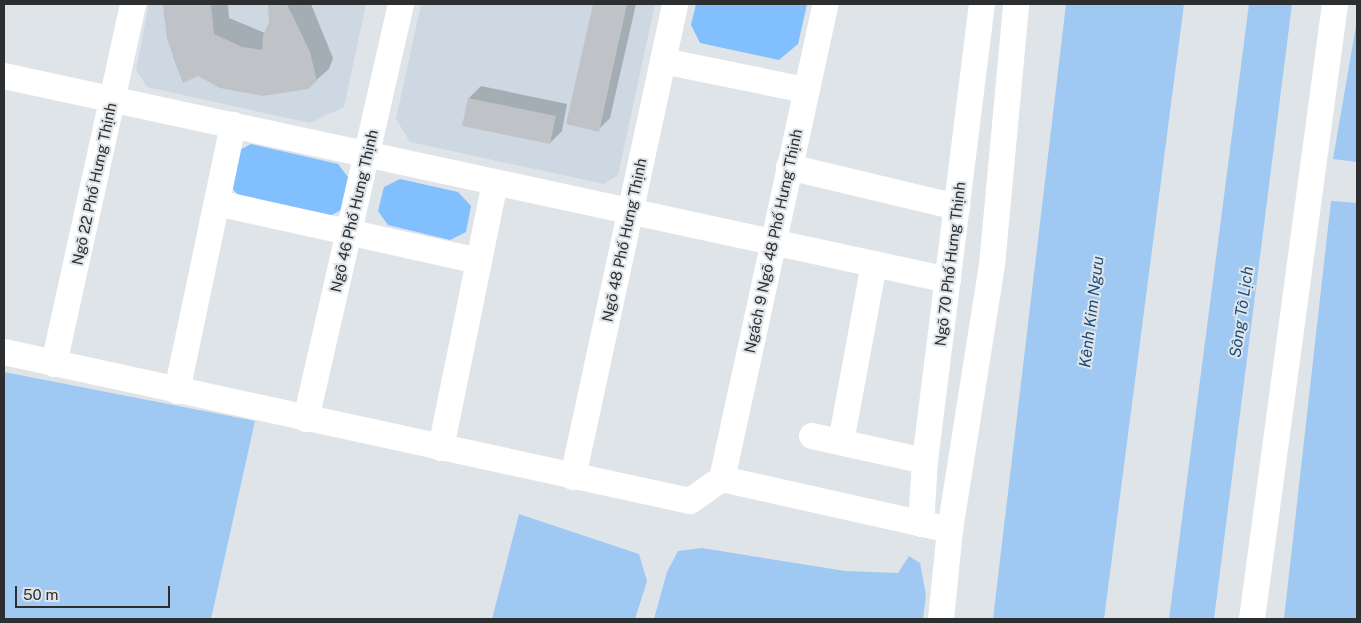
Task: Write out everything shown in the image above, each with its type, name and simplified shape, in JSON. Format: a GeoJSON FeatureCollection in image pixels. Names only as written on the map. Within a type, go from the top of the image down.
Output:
{"type":"FeatureCollection","features":[{"type":"Feature","properties":{"kind":"street","name":"Ngõ 22 Phố Hưng Thịnh"},"geometry":{"type":"LineString","coordinates":[[54,364],[133,4]]}},
{"type":"Feature","properties":{"kind":"street","name":"Ngõ 46 Phố Hưng Thịnh"},"geometry":{"type":"LineString","coordinates":[[306,419],[401,4]]}},
{"type":"Feature","properties":{"kind":"street","name":"Ngõ 48 Phố Hưng Thịnh"},"geometry":{"type":"LineString","coordinates":[[573,477],[675,4]]}},
{"type":"Feature","properties":{"kind":"street","name":"Ngách 9 Ngõ 48 Phố Hưng Thịnh"},"geometry":{"type":"LineString","coordinates":[[722,479],[805,90],[826,4]]}},
{"type":"Feature","properties":{"kind":"street","name":"Ngõ 70 Phố Hưng Thịnh"},"geometry":{"type":"LineString","coordinates":[[921,524],[925,461],[982,4]]}},
{"type":"Feature","properties":{"kind":"street"},"geometry":{"type":"LineString","coordinates":[[940,619],[950,530],[992,265],[1016,4]]}},
{"type":"Feature","properties":{"kind":"street"},"geometry":{"type":"LineString","coordinates":[[1252,619],[1335,4]]}},
{"type":"Feature","properties":{"kind":"street"},"geometry":{"type":"LineString","coordinates":[[663,61],[805,90]]}},
{"type":"Feature","properties":{"kind":"street"},"geometry":{"type":"LineString","coordinates":[[4,76],[948,280]]}},
{"type":"Feature","properties":{"kind":"street"},"geometry":{"type":"LineString","coordinates":[[177,391],[233,125]]}},
{"type":"Feature","properties":{"kind":"street"},"geometry":{"type":"LineString","coordinates":[[789,166],[957,208]]}},
{"type":"Feature","properties":{"kind":"street"},"geometry":{"type":"LineString","coordinates":[[441,448],[495,182]]}},
{"type":"Feature","properties":{"kind":"street"},"geometry":{"type":"LineString","coordinates":[[217,203],[479,261]]}},
{"type":"Feature","properties":{"kind":"street"},"geometry":{"type":"LineString","coordinates":[[841,442],[874,264]]}},
{"type":"Feature","properties":{"kind":"street"},"geometry":{"type":"LineString","coordinates":[[4,352],[690,501],[722,479],[950,530]]}},
{"type":"Feature","properties":{"kind":"street"},"geometry":{"type":"LineString","coordinates":[[812,436],[925,461]]}},
{"type":"Feature","properties":{"kind":"shaded area"},"geometry":{"type":"Polygon","coordinates":[[[149,4],[366,4],[344,107],[310,123],[147,87],[136,70],[149,4]]]}},
{"type":"Feature","properties":{"kind":"shaded area"},"geometry":{"type":"Polygon","coordinates":[[[421,4],[655,4],[618,175],[604,184],[410,142],[396,119],[421,4]]]}},
{"type":"Feature","properties":{"kind":"shaded area"},"geometry":{"type":"Polygon","coordinates":[[[696,4],[807,4],[798,44],[779,60],[700,43],[691,25],[696,4]]]}},
{"type":"Feature","properties":{"kind":"shaded area"},"geometry":{"type":"Polygon","coordinates":[[[251,144],[338,164],[348,177],[341,210],[326,218],[242,199],[228,184],[234,153],[251,144]]]}},
{"type":"Feature","properties":{"kind":"shaded area"},"geometry":{"type":"Polygon","coordinates":[[[400,179],[458,192],[471,206],[466,232],[450,240],[388,225],[378,211],[384,187],[400,179]]]}},
{"type":"Feature","properties":{"kind":"water","name":"Kênh Kim Ngưu"},"geometry":{"type":"Polygon","coordinates":[[[1066,4],[1184,4],[1104,619],[993,619],[1066,4]]]}},
{"type":"Feature","properties":{"kind":"water","name":"Sông Tô Lịch"},"geometry":{"type":"Polygon","coordinates":[[[1249,4],[1292,4],[1214,619],[1169,619],[1249,4]]]}},
{"type":"Feature","properties":{"kind":"water"},"geometry":{"type":"Polygon","coordinates":[[[1357,20],[1357,162],[1333,159],[1357,20]]]}},
{"type":"Feature","properties":{"kind":"water"},"geometry":{"type":"Polygon","coordinates":[[[1331,201],[1357,203],[1357,619],[1284,619],[1331,201]]]}},
{"type":"Feature","properties":{"kind":"water"},"geometry":{"type":"Polygon","coordinates":[[[4,372],[255,421],[211,619],[4,619],[4,372]]]}},
{"type":"Feature","properties":{"kind":"water"},"geometry":{"type":"Polygon","coordinates":[[[519,514],[639,554],[647,581],[635,619],[492,619],[519,514]]]}},
{"type":"Feature","properties":{"kind":"water"},"geometry":{"type":"Polygon","coordinates":[[[702,548],[845,571],[898,573],[909,556],[920,563],[926,595],[923,619],[654,619],[667,572],[678,551],[702,548]]]}},
{"type":"Feature","properties":{"kind":"building"},"geometry":{"type":"Polygon","coordinates":[[[163,4],[211,4],[214,34],[242,47],[262,50],[263,36],[269,22],[268,4],[287,4],[310,52],[317,81],[308,89],[263,96],[220,88],[198,76],[183,83],[167,39],[163,4]]]}},
{"type":"Feature","properties":{"kind":"building"},"geometry":{"type":"Polygon","coordinates":[[[593,4],[627,4],[599,132],[566,124],[593,4]]]}},
{"type":"Feature","properties":{"kind":"building"},"geometry":{"type":"Polygon","coordinates":[[[468,98],[556,116],[550,144],[462,126],[468,98]]]}}]}
